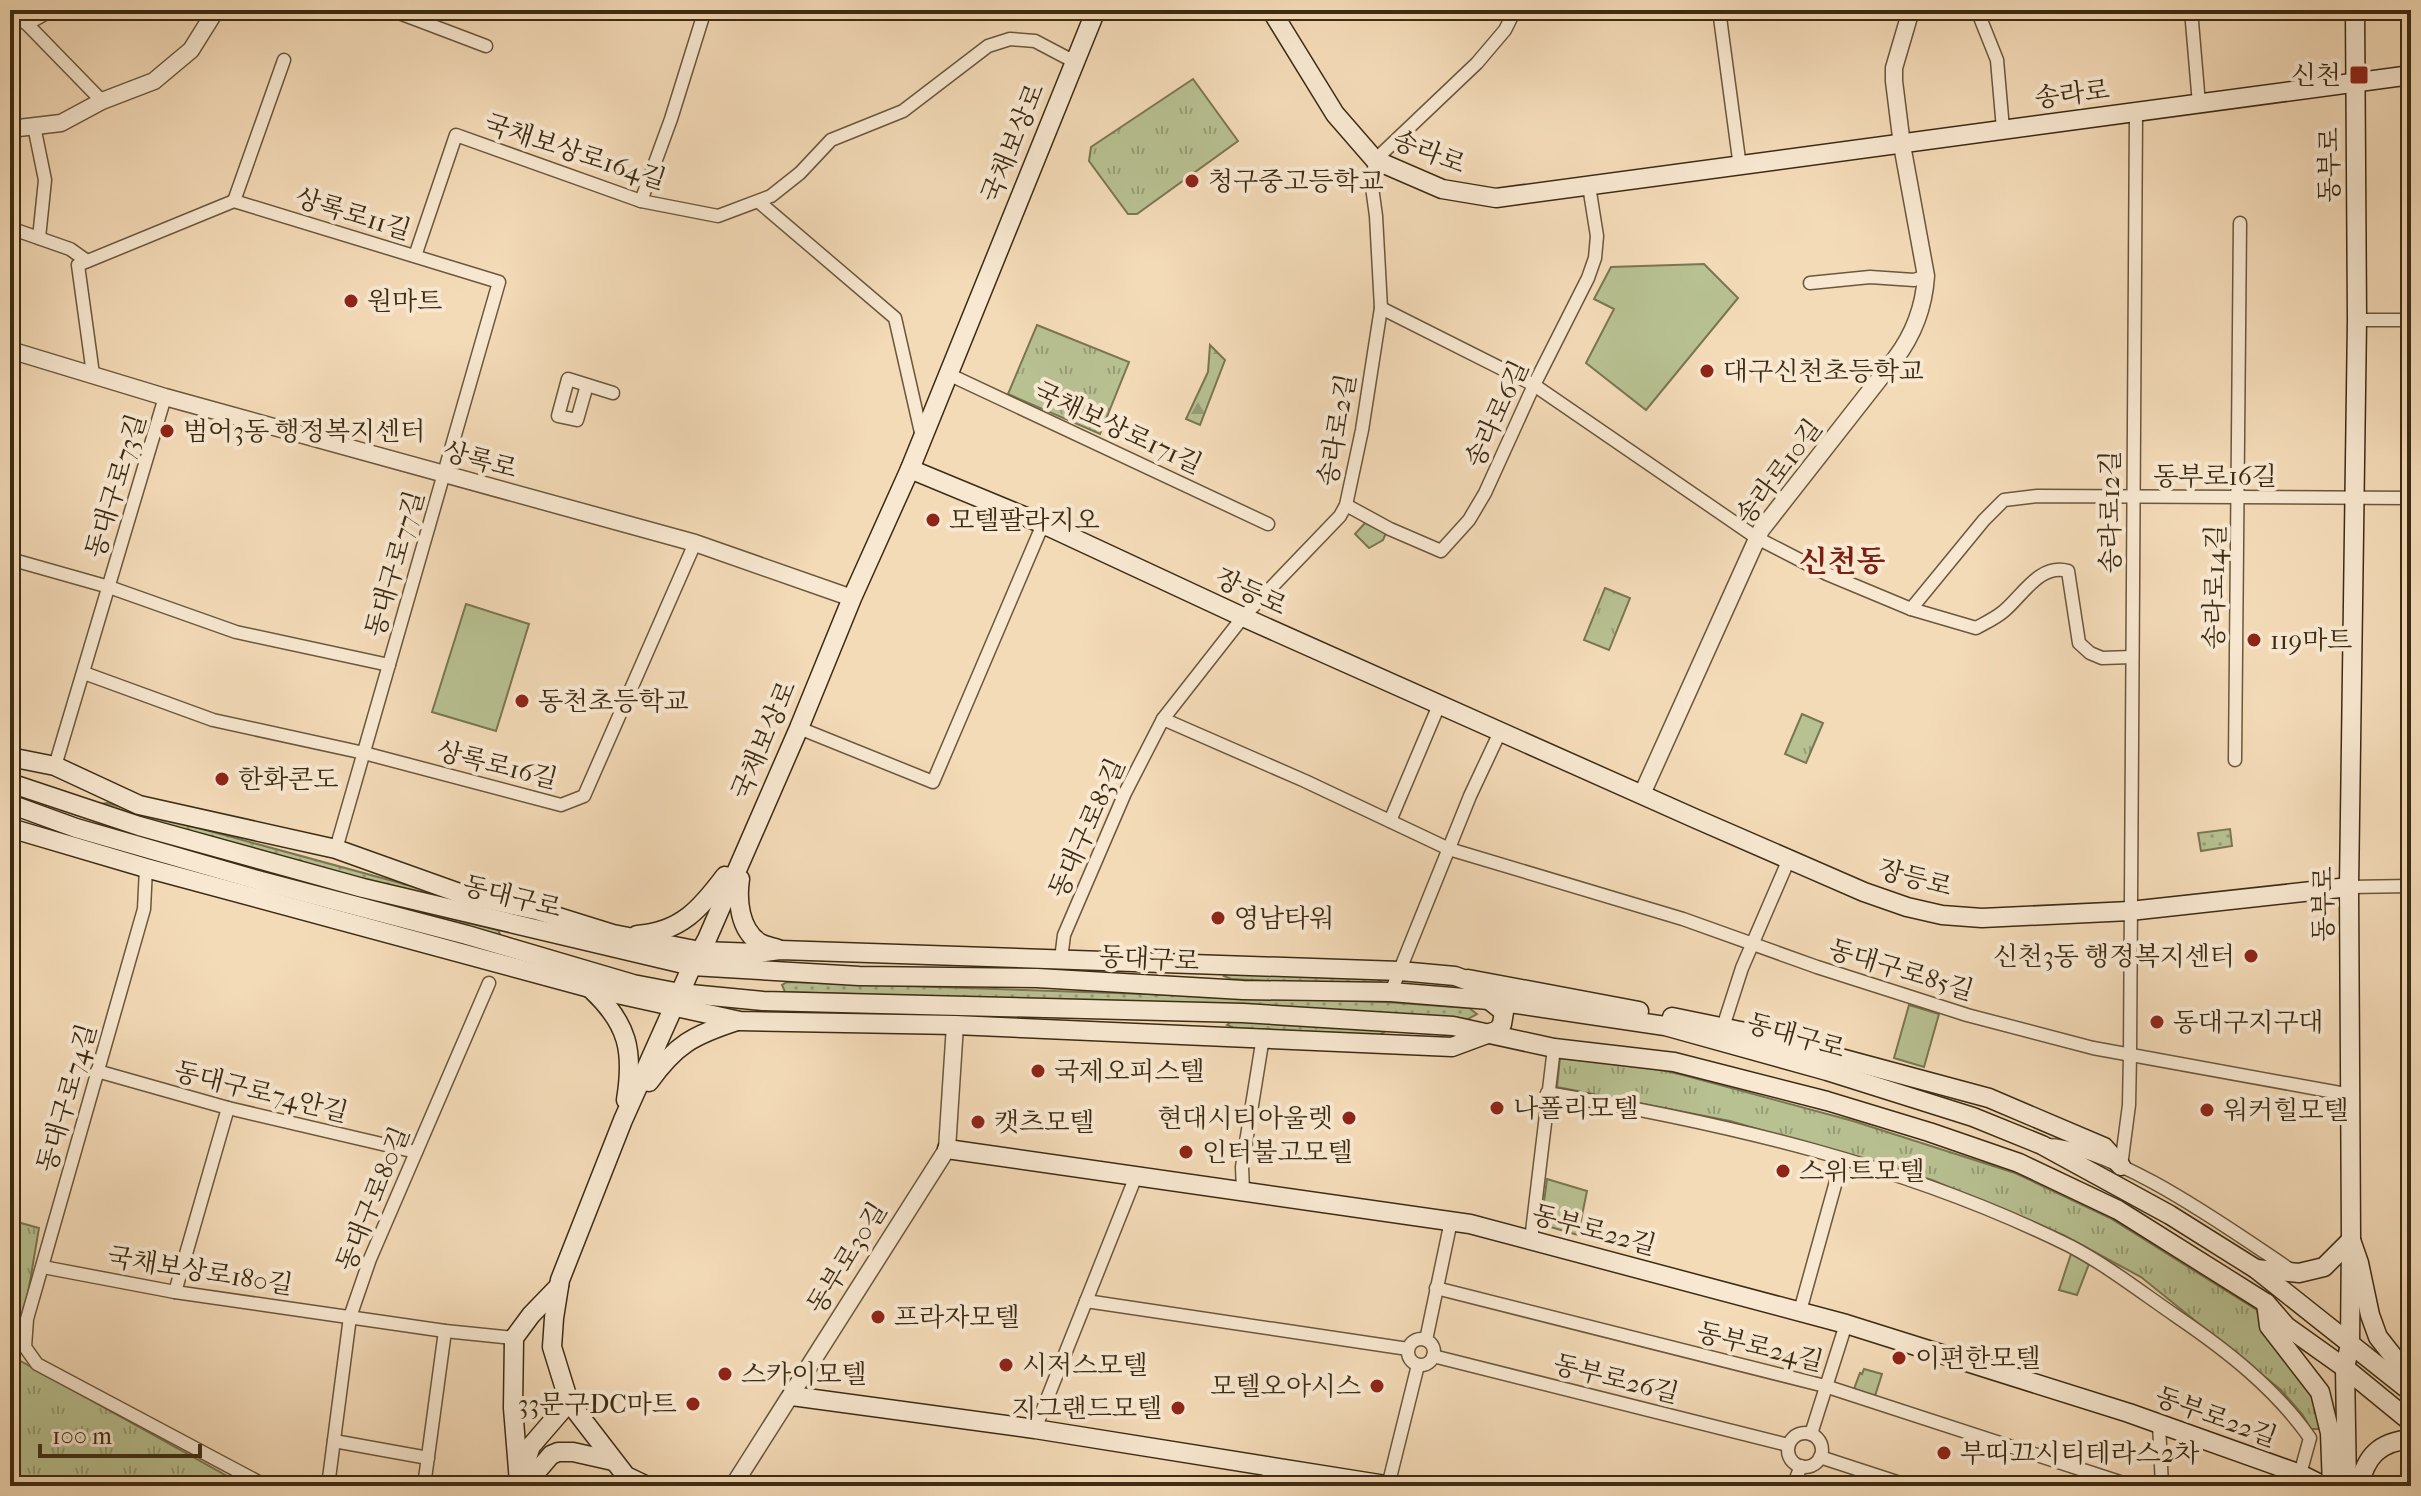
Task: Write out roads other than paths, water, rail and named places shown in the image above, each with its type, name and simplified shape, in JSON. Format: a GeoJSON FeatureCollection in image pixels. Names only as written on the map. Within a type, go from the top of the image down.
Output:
{"type":"FeatureCollection","features":[{"type":"Feature","properties":{"kind":"main road","name":"국채보상로"},"geometry":{"type":"LineString","coordinates":[[627,1481],[569,1402],[552,1347],[559,1286],[623,1120],[799,728],[852,598],[910,469],[1096,10]]}},
{"type":"Feature","properties":{"kind":"main road","name":"송라로"},"geometry":{"type":"LineString","coordinates":[[1271,10],[1335,114],[1375,160],[1442,189],[1496,198],[2411,75]]}},
{"type":"Feature","properties":{"kind":"main road","name":"동부로"},"geometry":{"type":"LineString","coordinates":[[2347,1486],[2345,1368],[2350,1344],[2351,1240],[2349,887],[2357,320],[2355,10]]}},
{"type":"Feature","properties":{"kind":"main road","name":"장등로"},"geometry":{"type":"LineString","coordinates":[[910,469],[1043,524],[1439,705],[1864,892],[1907,907],[1942,915],[1982,918],[2130,911],[2349,887]]}},
{"type":"Feature","properties":{"kind":"main road","name":"동대구로"},"geometry":{"type":"LineString","coordinates":[[10,757],[55,766],[139,805],[336,849],[462,894],[536,910],[616,941]]}},
{"type":"Feature","properties":{"kind":"main road","name":"동대구로"},"geometry":{"type":"LineString","coordinates":[[10,783],[139,826],[363,888],[696,958],[767,969],[859,976],[1037,978],[1243,990],[1391,992],[1489,1000],[1665,1026],[1827,1071],[1973,1117],[2042,1145],[2170,1215],[2256,1269],[2411,1392]]}},
{"type":"Feature","properties":{"kind":"main road","name":"동대구로"},"geometry":{"type":"LineString","coordinates":[[10,804],[76,828],[467,935],[594,981]]}},
{"type":"Feature","properties":{"kind":"main road","name":"동대구로"},"geometry":{"type":"LineString","coordinates":[[10,828],[146,868],[678,1000],[1243,1013],[1401,1022],[1453,1026],[1554,1048],[1690,1065],[1929,1132],[2019,1163],[2118,1210],[2266,1303],[2286,1326],[2345,1368],[2411,1422]]}},
{"type":"Feature","properties":{"kind":"main road"},"geometry":{"type":"LineString","coordinates":[[742,856],[737,901],[748,930],[758,942],[780,950]]}},
{"type":"Feature","properties":{"kind":"main road"},"geometry":{"type":"LineString","coordinates":[[623,1120],[629,1055],[624,1028],[594,981],[627,969],[629,961],[616,941],[670,928],[685,920],[706,902],[742,856]]}},
{"type":"Feature","properties":{"kind":"main road"},"geometry":{"type":"LineString","coordinates":[[696,958],[780,950],[1400,971],[1455,976],[1723,1027],[1989,1098],[2104,1147],[2121,1166]]}},
{"type":"Feature","properties":{"kind":"main road"},"geometry":{"type":"LineString","coordinates":[[763,1001],[758,997],[754,984],[760,973],[767,969]]}},
{"type":"Feature","properties":{"kind":"main road"},"geometry":{"type":"LineString","coordinates":[[678,1000],[740,1021],[955,1025],[1452,1047],[1490,1034],[1502,1024],[1504,1012],[1474,983],[1455,976]]}},
{"type":"Feature","properties":{"kind":"main road"},"geometry":{"type":"LineString","coordinates":[[623,1120],[666,1058],[698,1034],[740,1021]]}},
{"type":"Feature","properties":{"kind":"main road","name":"동부로22길"},"geometry":{"type":"LineString","coordinates":[[947,1149],[1451,1221],[1531,1240],[1846,1324],[2159,1424],[2300,1474],[2324,1486]]}},
{"type":"Feature","properties":{"kind":"main road"},"geometry":{"type":"LineString","coordinates":[[2256,1269],[2306,1272],[2324,1267],[2351,1240],[2378,1337],[2411,1379]]}},
{"type":"Feature","properties":{"kind":"main road"},"geometry":{"type":"LineString","coordinates":[[518,1484],[513,1408],[514,1338],[559,1286]]}},
{"type":"Feature","properties":{"kind":"main road"},"geometry":{"type":"LineString","coordinates":[[2266,1303],[2269,1326],[2320,1392],[2330,1445],[2332,1486]]}},
{"type":"Feature","properties":{"kind":"main road"},"geometry":{"type":"LineString","coordinates":[[792,1396],[1035,1429],[1389,1486]]}},
{"type":"Feature","properties":{"kind":"main road"},"geometry":{"type":"LineString","coordinates":[[518,1484],[531,1446],[569,1402]]}},
{"type":"Feature","properties":{"kind":"main road"},"geometry":{"type":"LineString","coordinates":[[2359,1486],[2364,1467],[2375,1452],[2387,1444],[2411,1439]]}},
{"type":"Feature","properties":{"kind":"main road"},"geometry":{"type":"LineString","coordinates":[[2300,1474],[2321,1459],[2330,1445]]}},
{"type":"Feature","properties":{"kind":"main road"},"geometry":{"type":"LineString","coordinates":[[518,1484],[558,1452],[573,1452],[613,1461]]}},
{"type":"Feature","properties":{"kind":"main road"},"geometry":{"type":"LineString","coordinates":[[627,1481],[647,1486]]}},
{"type":"Feature","properties":{"kind":"street"},"geometry":{"type":"LineString","coordinates":[[27,24],[52,10]]}},
{"type":"Feature","properties":{"kind":"street"},"geometry":{"type":"LineString","coordinates":[[10,129],[61,123],[102,101],[154,81],[191,50],[216,10]]}},
{"type":"Feature","properties":{"kind":"street"},"geometry":{"type":"LineString","coordinates":[[391,10],[486,46]]}},
{"type":"Feature","properties":{"kind":"street"},"geometry":{"type":"LineString","coordinates":[[641,201],[705,10]]}},
{"type":"Feature","properties":{"kind":"street"},"geometry":{"type":"LineString","coordinates":[[1375,160],[1477,63],[1505,30],[1515,10]]}},
{"type":"Feature","properties":{"kind":"street"},"geometry":{"type":"LineString","coordinates":[[1719,10],[1740,167]]}},
{"type":"Feature","properties":{"kind":"street","name":"송라로10길"},"geometry":{"type":"LineString","coordinates":[[1642,794],[1757,538],[1909,340],[1924,295],[1926,276],[1902,145],[1894,68],[1911,10]]}},
{"type":"Feature","properties":{"kind":"street"},"geometry":{"type":"LineString","coordinates":[[1977,10],[1997,60],[2003,129]]}},
{"type":"Feature","properties":{"kind":"street"},"geometry":{"type":"LineString","coordinates":[[2191,10],[2199,104]]}},
{"type":"Feature","properties":{"kind":"street"},"geometry":{"type":"LineString","coordinates":[[10,12],[27,24],[102,101]]}},
{"type":"Feature","properties":{"kind":"street","name":"국채보상로164길"},"geometry":{"type":"LineString","coordinates":[[415,256],[456,135],[641,201],[718,216],[759,202],[800,173],[831,140],[903,111],[988,46],[1010,39],[1035,41],[1073,61]]}},
{"type":"Feature","properties":{"kind":"street"},"geometry":{"type":"LineString","coordinates":[[93,374],[78,265],[234,201],[284,60]]}},
{"type":"Feature","properties":{"kind":"street","name":"송라로12길"},"geometry":{"type":"LineString","coordinates":[[2121,1166],[2129,1105],[2130,1054],[2136,113]]}},
{"type":"Feature","properties":{"kind":"street"},"geometry":{"type":"LineString","coordinates":[[34,126],[45,180],[39,238]]}},
{"type":"Feature","properties":{"kind":"street","name":"송라로2길"},"geometry":{"type":"LineString","coordinates":[[1243,617],[1331,527],[1346,505],[1355,471],[1381,308],[1372,187],[1375,160]]}},
{"type":"Feature","properties":{"kind":"street","name":"송라로6길"},"geometry":{"type":"LineString","coordinates":[[1346,505],[1390,529],[1441,551],[1469,520],[1485,493],[1534,385],[1588,278],[1595,258],[1597,236],[1589,186]]}},
{"type":"Feature","properties":{"kind":"street","name":"상록로11길"},"geometry":{"type":"LineString","coordinates":[[234,201],[499,282],[443,475]]}},
{"type":"Feature","properties":{"kind":"street"},"geometry":{"type":"LineString","coordinates":[[759,202],[895,318],[922,437]]}},
{"type":"Feature","properties":{"kind":"street","name":"송라로14길"},"geometry":{"type":"LineString","coordinates":[[2235,760],[2240,223]]}},
{"type":"Feature","properties":{"kind":"street"},"geometry":{"type":"LineString","coordinates":[[10,228],[70,249],[87,261]]}},
{"type":"Feature","properties":{"kind":"street"},"geometry":{"type":"LineString","coordinates":[[1810,283],[1870,277],[1914,280],[1926,276]]}},
{"type":"Feature","properties":{"kind":"street"},"geometry":{"type":"LineString","coordinates":[[1381,308],[1534,385],[1757,538],[1827,574],[1911,609],[1976,628],[2002,613],[2044,572],[2068,571],[2079,643],[2102,658],[2132,657]]}},
{"type":"Feature","properties":{"kind":"street"},"geometry":{"type":"LineString","coordinates":[[2357,320],[2411,320]]}},
{"type":"Feature","properties":{"kind":"street","name":"상록로"},"geometry":{"type":"LineString","coordinates":[[10,350],[165,397],[695,543],[852,598]]}},
{"type":"Feature","properties":{"kind":"street","name":"국채보상로171길"},"geometry":{"type":"LineString","coordinates":[[948,374],[1268,524]]}},
{"type":"Feature","properties":{"kind":"street"},"geometry":{"type":"LineString","coordinates":[[587,385],[613,393]]}},
{"type":"Feature","properties":{"kind":"street","name":"동대구로73길"},"geometry":{"type":"LineString","coordinates":[[55,766],[165,397]]}},
{"type":"Feature","properties":{"kind":"street","name":"동대구로77길"},"geometry":{"type":"LineString","coordinates":[[336,849],[443,475]]}},
{"type":"Feature","properties":{"kind":"street","name":"동부로16길"},"geometry":{"type":"LineString","coordinates":[[1911,609],[1976,528],[2004,500],[2037,496],[2411,498]]}},
{"type":"Feature","properties":{"kind":"street"},"geometry":{"type":"LineString","coordinates":[[799,728],[933,782],[1043,524]]}},
{"type":"Feature","properties":{"kind":"street","name":"상록로16길"},"geometry":{"type":"LineString","coordinates":[[364,753],[561,805],[584,796],[695,543]]}},
{"type":"Feature","properties":{"kind":"street"},"geometry":{"type":"LineString","coordinates":[[10,559],[109,587]]}},
{"type":"Feature","properties":{"kind":"street","name":"동대구로73길"},"geometry":{"type":"LineString","coordinates":[[109,587],[236,632]]}},
{"type":"Feature","properties":{"kind":"street","name":"동대구로83길"},"geometry":{"type":"LineString","coordinates":[[1061,959],[1064,935],[1125,793],[1163,719],[1243,617]]}},
{"type":"Feature","properties":{"kind":"street","name":"동대구로77길"},"geometry":{"type":"LineString","coordinates":[[236,632],[389,665]]}},
{"type":"Feature","properties":{"kind":"street"},"geometry":{"type":"LineString","coordinates":[[84,673],[213,720],[364,753]]}},
{"type":"Feature","properties":{"kind":"street"},"geometry":{"type":"LineString","coordinates":[[1163,719],[1390,821],[1439,705]]}},
{"type":"Feature","properties":{"kind":"street"},"geometry":{"type":"LineString","coordinates":[[1391,992],[1470,796],[1500,732]]}},
{"type":"Feature","properties":{"kind":"street","name":"동대구로85길"},"geometry":{"type":"LineString","coordinates":[[1390,821],[1449,849],[1683,919],[1752,945],[1967,1015],[2093,1048],[2351,1095]]}},
{"type":"Feature","properties":{"kind":"street"},"geometry":{"type":"LineString","coordinates":[[1723,1027],[1752,945],[1789,859]]}},
{"type":"Feature","properties":{"kind":"street","name":"동대구로74길"},"geometry":{"type":"LineString","coordinates":[[146,868],[144,909],[24,1336],[25,1347],[37,1364],[266,1486]]}},
{"type":"Feature","properties":{"kind":"street"},"geometry":{"type":"LineString","coordinates":[[2349,887],[2411,886]]}},
{"type":"Feature","properties":{"kind":"street","name":"동대구로80길"},"geometry":{"type":"LineString","coordinates":[[328,1486],[350,1317],[370,1259],[489,983]]}},
{"type":"Feature","properties":{"kind":"street"},"geometry":{"type":"LineString","coordinates":[[947,1149],[955,1025]]}},
{"type":"Feature","properties":{"kind":"street"},"geometry":{"type":"LineString","coordinates":[[1243,1190],[1242,1167],[1263,1037]]}},
{"type":"Feature","properties":{"kind":"street"},"geometry":{"type":"LineString","coordinates":[[1531,1240],[1554,1048]]}},
{"type":"Feature","properties":{"kind":"street","name":"동대구로74안길"},"geometry":{"type":"LineString","coordinates":[[97,1071],[228,1108],[416,1152]]}},
{"type":"Feature","properties":{"kind":"street"},"geometry":{"type":"LineString","coordinates":[[1547,1093],[1725,1127],[1842,1160],[2007,1217],[2119,1274],[2237,1361],[2289,1409],[2310,1438],[2330,1445]]}},
{"type":"Feature","properties":{"kind":"street"},"geometry":{"type":"LineString","coordinates":[[175,1292],[228,1108]]}},
{"type":"Feature","properties":{"kind":"street"},"geometry":{"type":"LineString","coordinates":[[2042,1145],[2064,1144],[2121,1166],[2207,1214],[2294,1272]]}},
{"type":"Feature","properties":{"kind":"street","name":"동부로30길"},"geometry":{"type":"LineString","coordinates":[[733,1486],[947,1149]]}},
{"type":"Feature","properties":{"kind":"street"},"geometry":{"type":"LineString","coordinates":[[1800,1311],[1842,1160]]}},
{"type":"Feature","properties":{"kind":"street"},"geometry":{"type":"LineString","coordinates":[[1035,1429],[1136,1176]]}},
{"type":"Feature","properties":{"kind":"street"},"geometry":{"type":"LineString","coordinates":[[1426,1340],[1451,1221]]}},
{"type":"Feature","properties":{"kind":"street","name":"국채보상로180길"},"geometry":{"type":"LineString","coordinates":[[43,1267],[175,1292],[514,1338]]}},
{"type":"Feature","properties":{"kind":"street","name":"동부로24길"},"geometry":{"type":"LineString","coordinates":[[1436,1288],[1825,1386],[2132,1486]]}},
{"type":"Feature","properties":{"kind":"street"},"geometry":{"type":"LineString","coordinates":[[1086,1301],[1408,1349]]}},
{"type":"Feature","properties":{"kind":"street"},"geometry":{"type":"LineString","coordinates":[[1811,1434],[1846,1324]]}},
{"type":"Feature","properties":{"kind":"street"},"geometry":{"type":"LineString","coordinates":[[424,1486],[445,1331]]}},
{"type":"Feature","properties":{"kind":"street"},"geometry":{"type":"LineString","coordinates":[[1417,1339],[1426,1340],[1432,1346],[1433,1356],[1426,1364],[1418,1365],[1411,1360],[1408,1349],[1417,1339]]}},
{"type":"Feature","properties":{"kind":"street","name":"동부로26길"},"geometry":{"type":"LineString","coordinates":[[1433,1356],[1788,1445]]}},
{"type":"Feature","properties":{"kind":"street"},"geometry":{"type":"LineString","coordinates":[[1389,1486],[1418,1365]]}},
{"type":"Feature","properties":{"kind":"street"},"geometry":{"type":"LineString","coordinates":[[2159,1424],[2162,1486]]}},
{"type":"Feature","properties":{"kind":"street"},"geometry":{"type":"LineString","coordinates":[[1811,1434],[1819,1441],[1820,1457],[1812,1465],[1801,1466],[1789,1457],[1788,1445],[1797,1435],[1811,1434]]}},
{"type":"Feature","properties":{"kind":"street"},"geometry":{"type":"LineString","coordinates":[[2300,1474],[2310,1438]]}},
{"type":"Feature","properties":{"kind":"street"},"geometry":{"type":"LineString","coordinates":[[334,1441],[428,1458]]}},
{"type":"Feature","properties":{"kind":"street"},"geometry":{"type":"LineString","coordinates":[[1820,1457],[1909,1486]]}},
{"type":"Feature","properties":{"kind":"street"},"geometry":{"type":"LineString","coordinates":[[1267,1486],[1270,1466]]}},
{"type":"Feature","properties":{"kind":"street"},"geometry":{"type":"LineString","coordinates":[[1793,1486],[1801,1466]]}},
{"type":"Feature","properties":{"kind":"place","name":"신천"},"geometry":{"type":"Point","coordinates":[2359,75]}},
{"type":"Feature","properties":{"kind":"place","name":"청구중고등학교"},"geometry":{"type":"Point","coordinates":[1192,181]}},
{"type":"Feature","properties":{"kind":"place","name":"원마트"},"geometry":{"type":"Point","coordinates":[351,301]}},
{"type":"Feature","properties":{"kind":"place","name":"대구신천초등학교"},"geometry":{"type":"Point","coordinates":[1707,371]}},
{"type":"Feature","properties":{"kind":"place","name":"범어3동 행정복지센터"},"geometry":{"type":"Point","coordinates":[167,431]}},
{"type":"Feature","properties":{"kind":"place","name":"모텔팔라지오"},"geometry":{"type":"Point","coordinates":[933,520]}},
{"type":"Feature","properties":{"kind":"place","name":"119마트"},"geometry":{"type":"Point","coordinates":[2254,640]}},
{"type":"Feature","properties":{"kind":"place","name":"동천초등학교"},"geometry":{"type":"Point","coordinates":[522,701]}},
{"type":"Feature","properties":{"kind":"place","name":"한화콘도"},"geometry":{"type":"Point","coordinates":[222,779]}},
{"type":"Feature","properties":{"kind":"place","name":"영남타워"},"geometry":{"type":"Point","coordinates":[1218,918]}},
{"type":"Feature","properties":{"kind":"place","name":"신천3동 행정복지센터"},"geometry":{"type":"Point","coordinates":[2251,956]}},
{"type":"Feature","properties":{"kind":"place","name":"동대구지구대"},"geometry":{"type":"Point","coordinates":[2157,1022]}},
{"type":"Feature","properties":{"kind":"place","name":"국제오피스텔"},"geometry":{"type":"Point","coordinates":[1038,1071]}},
{"type":"Feature","properties":{"kind":"place","name":"나폴리모텔"},"geometry":{"type":"Point","coordinates":[1497,1108]}},
{"type":"Feature","properties":{"kind":"place","name":"워커힐모텔"},"geometry":{"type":"Point","coordinates":[2207,1110]}},
{"type":"Feature","properties":{"kind":"place","name":"현대시티아울렛"},"geometry":{"type":"Point","coordinates":[1349,1118]}},
{"type":"Feature","properties":{"kind":"place","name":"캣츠모텔"},"geometry":{"type":"Point","coordinates":[978,1122]}},
{"type":"Feature","properties":{"kind":"place","name":"인터불고모텔"},"geometry":{"type":"Point","coordinates":[1186,1152]}},
{"type":"Feature","properties":{"kind":"place","name":"스위트모텔"},"geometry":{"type":"Point","coordinates":[1783,1171]}},
{"type":"Feature","properties":{"kind":"place","name":"프라자모텔"},"geometry":{"type":"Point","coordinates":[878,1317]}},
{"type":"Feature","properties":{"kind":"place","name":"이편한모텔"},"geometry":{"type":"Point","coordinates":[1899,1358]}},
{"type":"Feature","properties":{"kind":"place","name":"시저스모텔"},"geometry":{"type":"Point","coordinates":[1006,1365]}},
{"type":"Feature","properties":{"kind":"place","name":"스카이모텔"},"geometry":{"type":"Point","coordinates":[725,1374]}},
{"type":"Feature","properties":{"kind":"place","name":"모텔오아시스"},"geometry":{"type":"Point","coordinates":[1377,1386]}},
{"type":"Feature","properties":{"kind":"place","name":"33문구DC마트"},"geometry":{"type":"Point","coordinates":[693,1404]}},
{"type":"Feature","properties":{"kind":"place","name":"지그랜드모텔"},"geometry":{"type":"Point","coordinates":[1178,1408]}},
{"type":"Feature","properties":{"kind":"place","name":"부띠끄시티테라스2차"},"geometry":{"type":"Point","coordinates":[1944,1453]}},
{"type":"Feature","properties":{"kind":"district","name":"신천동"},"geometry":{"type":"Point","coordinates":[1842,561]}}]}
